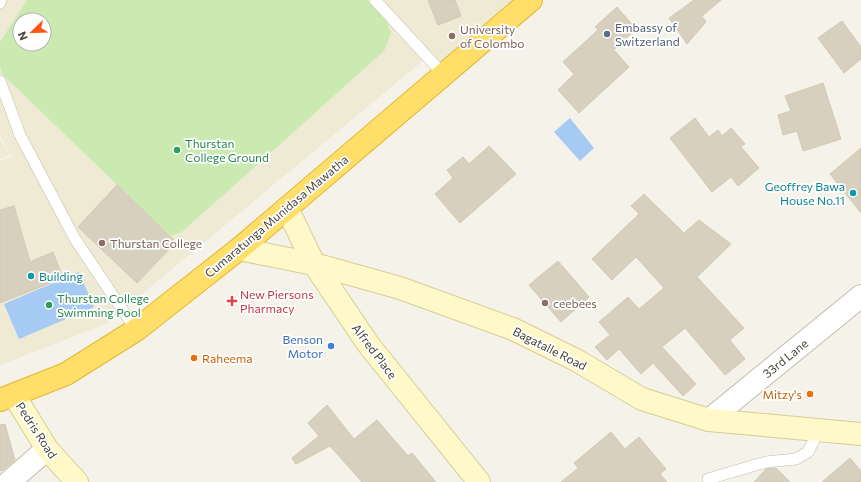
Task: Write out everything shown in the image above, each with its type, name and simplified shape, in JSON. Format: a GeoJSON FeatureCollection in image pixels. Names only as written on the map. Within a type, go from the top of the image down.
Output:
{"type":"FeatureCollection","features":[{"type":"Feature","properties":{"kind":"highway","name":"Cumaratunga Munidasa Mawatha"},"geometry":{"type":"LineString","coordinates":[[7,398],[66,374],[136,330],[239,249],[531,0]]}},
{"type":"Feature","properties":{"kind":"street","name":"Alfred Place"},"geometry":{"type":"LineString","coordinates":[[287,208],[314,264],[368,344],[475,481]]}},
{"type":"Feature","properties":{"kind":"street","name":"Bagatalle Road"},"geometry":{"type":"LineString","coordinates":[[239,249],[314,264],[400,288],[513,329],[576,360],[642,399],[710,420],[861,434]]}},
{"type":"Feature","properties":{"kind":"street","name":"33rd Lane"},"geometry":{"type":"LineString","coordinates":[[710,420],[861,296]]}},
{"type":"Feature","properties":{"kind":"street","name":"Pedris Road"},"geometry":{"type":"LineString","coordinates":[[7,398],[47,449],[77,482]]}},
{"type":"Feature","properties":{"kind":"street"},"geometry":{"type":"LineString","coordinates":[[9,482],[47,449]]}},
{"type":"Feature","properties":{"kind":"lane"},"geometry":{"type":"LineString","coordinates":[[375,0],[444,75]]}},
{"type":"Feature","properties":{"kind":"lane"},"geometry":{"type":"LineString","coordinates":[[0,82],[20,135],[75,239],[136,330]]}},
{"type":"Feature","properties":{"kind":"lane"},"geometry":{"type":"LineString","coordinates":[[708,479],[766,462],[796,459],[808,452],[819,430]]}},
{"type":"Feature","properties":{"kind":"shaded area","name":"Thurstan College"},"geometry":{"type":"Polygon","coordinates":[[[0,0],[531,0],[447,72],[431,54],[106,324],[0,365],[0,161],[12,156],[0,136],[0,0]]]}},
{"type":"Feature","properties":{"kind":"shaded area"},"geometry":{"type":"Polygon","coordinates":[[[0,139],[10,155],[0,159],[0,139]]]}},
{"type":"Feature","properties":{"kind":"green space","name":"Thurstan College Ground"},"geometry":{"type":"Polygon","coordinates":[[[27,0],[367,0],[385,17],[391,33],[384,51],[183,231],[172,236],[2,74],[0,67],[0,42],[12,23],[12,52],[52,52],[52,12],[19,12],[27,0]]]}},
{"type":"Feature","properties":{"kind":"water"},"geometry":{"type":"Polygon","coordinates":[[[570,118],[594,148],[580,161],[554,132],[570,118]]]}},
{"type":"Feature","properties":{"kind":"water","name":"Thurstan College Swimming Pool"},"geometry":{"type":"Polygon","coordinates":[[[79,272],[94,307],[19,339],[4,304],[79,272]]]}},
{"type":"Feature","properties":{"kind":"building"},"geometry":{"type":"Polygon","coordinates":[[[428,0],[455,0],[461,16],[438,25],[428,0]]]}},
{"type":"Feature","properties":{"kind":"building"},"geometry":{"type":"Polygon","coordinates":[[[694,0],[721,0],[702,16],[706,22],[687,44],[669,18],[694,0]]]}},
{"type":"Feature","properties":{"kind":"building"},"geometry":{"type":"Polygon","coordinates":[[[617,7],[636,29],[614,50],[629,67],[579,113],[558,90],[574,74],[563,62],[598,30],[595,27],[617,7]]]}},
{"type":"Feature","properties":{"kind":"building"},"geometry":{"type":"Polygon","coordinates":[[[842,21],[861,47],[861,59],[844,73],[818,38],[842,21]]]}},
{"type":"Feature","properties":{"kind":"building"},"geometry":{"type":"Polygon","coordinates":[[[823,83],[841,139],[803,151],[797,131],[783,135],[778,115],[791,111],[785,96],[823,83]]]}},
{"type":"Feature","properties":{"kind":"building"},"geometry":{"type":"Polygon","coordinates":[[[695,118],[709,137],[718,130],[722,136],[731,128],[745,144],[741,147],[759,168],[738,186],[731,177],[712,192],[670,138],[695,118]]]}},
{"type":"Feature","properties":{"kind":"building"},"geometry":{"type":"Polygon","coordinates":[[[489,146],[516,174],[460,223],[435,194],[453,178],[447,170],[463,157],[469,164],[489,146]]]}},
{"type":"Feature","properties":{"kind":"building","name":"Geoffrey Bawa House No.11"},"geometry":{"type":"Polygon","coordinates":[[[861,148],[861,213],[830,174],[861,148]]]}},
{"type":"Feature","properties":{"kind":"building"},"geometry":{"type":"Polygon","coordinates":[[[117,185],[176,242],[137,283],[78,227],[117,185]]]}},
{"type":"Feature","properties":{"kind":"building"},"geometry":{"type":"Polygon","coordinates":[[[644,194],[684,233],[699,220],[731,244],[697,277],[744,328],[730,340],[745,359],[725,375],[685,328],[662,347],[696,384],[683,396],[653,363],[641,374],[619,349],[607,360],[595,347],[610,335],[599,322],[628,297],[639,309],[664,288],[636,257],[612,280],[592,259],[639,214],[631,206],[644,194]]]}},
{"type":"Feature","properties":{"kind":"building"},"geometry":{"type":"Polygon","coordinates":[[[14,206],[30,262],[53,252],[63,278],[0,303],[0,210],[14,206]]]}},
{"type":"Feature","properties":{"kind":"building"},"geometry":{"type":"Polygon","coordinates":[[[558,261],[589,297],[561,322],[529,285],[558,261]]]}},
{"type":"Feature","properties":{"kind":"building"},"geometry":{"type":"Polygon","coordinates":[[[327,405],[354,439],[377,420],[408,456],[412,453],[436,482],[362,482],[330,446],[296,464],[292,458],[319,436],[308,423],[327,405]]]}},
{"type":"Feature","properties":{"kind":"building"},"geometry":{"type":"Polygon","coordinates":[[[5,424],[15,460],[0,471],[0,425],[5,424]]]}},
{"type":"Feature","properties":{"kind":"building"},"geometry":{"type":"Polygon","coordinates":[[[611,432],[625,449],[639,437],[666,469],[660,474],[667,482],[561,482],[578,468],[574,463],[611,432]]]}},
{"type":"Feature","properties":{"kind":"building"},"geometry":{"type":"Polygon","coordinates":[[[850,458],[861,471],[861,482],[822,482],[850,458]]]}},
{"type":"Feature","properties":{"kind":"building"},"geometry":{"type":"Polygon","coordinates":[[[776,468],[790,482],[754,482],[766,469],[776,468]]]}},
{"type":"Feature","properties":{"kind":"place","name":"Embassy of Switzerland"},"geometry":{"type":"Point","coordinates":[607,34]}},
{"type":"Feature","properties":{"kind":"place","name":"University of Colombo"},"geometry":{"type":"Point","coordinates":[452,36]}},
{"type":"Feature","properties":{"kind":"place","name":"Thurstan College Ground"},"geometry":{"type":"Point","coordinates":[177,150]}},
{"type":"Feature","properties":{"kind":"place","name":"Geoffrey Bawa House No.11"},"geometry":{"type":"Point","coordinates":[853,193]}},
{"type":"Feature","properties":{"kind":"place","name":"Thurstan College"},"geometry":{"type":"Point","coordinates":[102,243]}},
{"type":"Feature","properties":{"kind":"place","name":"Building"},"geometry":{"type":"Point","coordinates":[31,276]}},
{"type":"Feature","properties":{"kind":"place","name":"New Piersons Pharmacy"},"geometry":{"type":"Point","coordinates":[232,301]}},
{"type":"Feature","properties":{"kind":"place","name":"ceebees"},"geometry":{"type":"Point","coordinates":[545,303]}},
{"type":"Feature","properties":{"kind":"place","name":"Thurstan College Swimming Pool"},"geometry":{"type":"Point","coordinates":[49,305]}},
{"type":"Feature","properties":{"kind":"place","name":"Benson Motor"},"geometry":{"type":"Point","coordinates":[331,346]}},
{"type":"Feature","properties":{"kind":"place","name":"Raheema"},"geometry":{"type":"Point","coordinates":[194,358]}},
{"type":"Feature","properties":{"kind":"place","name":"Mitzy's"},"geometry":{"type":"Point","coordinates":[810,394]}}]}
